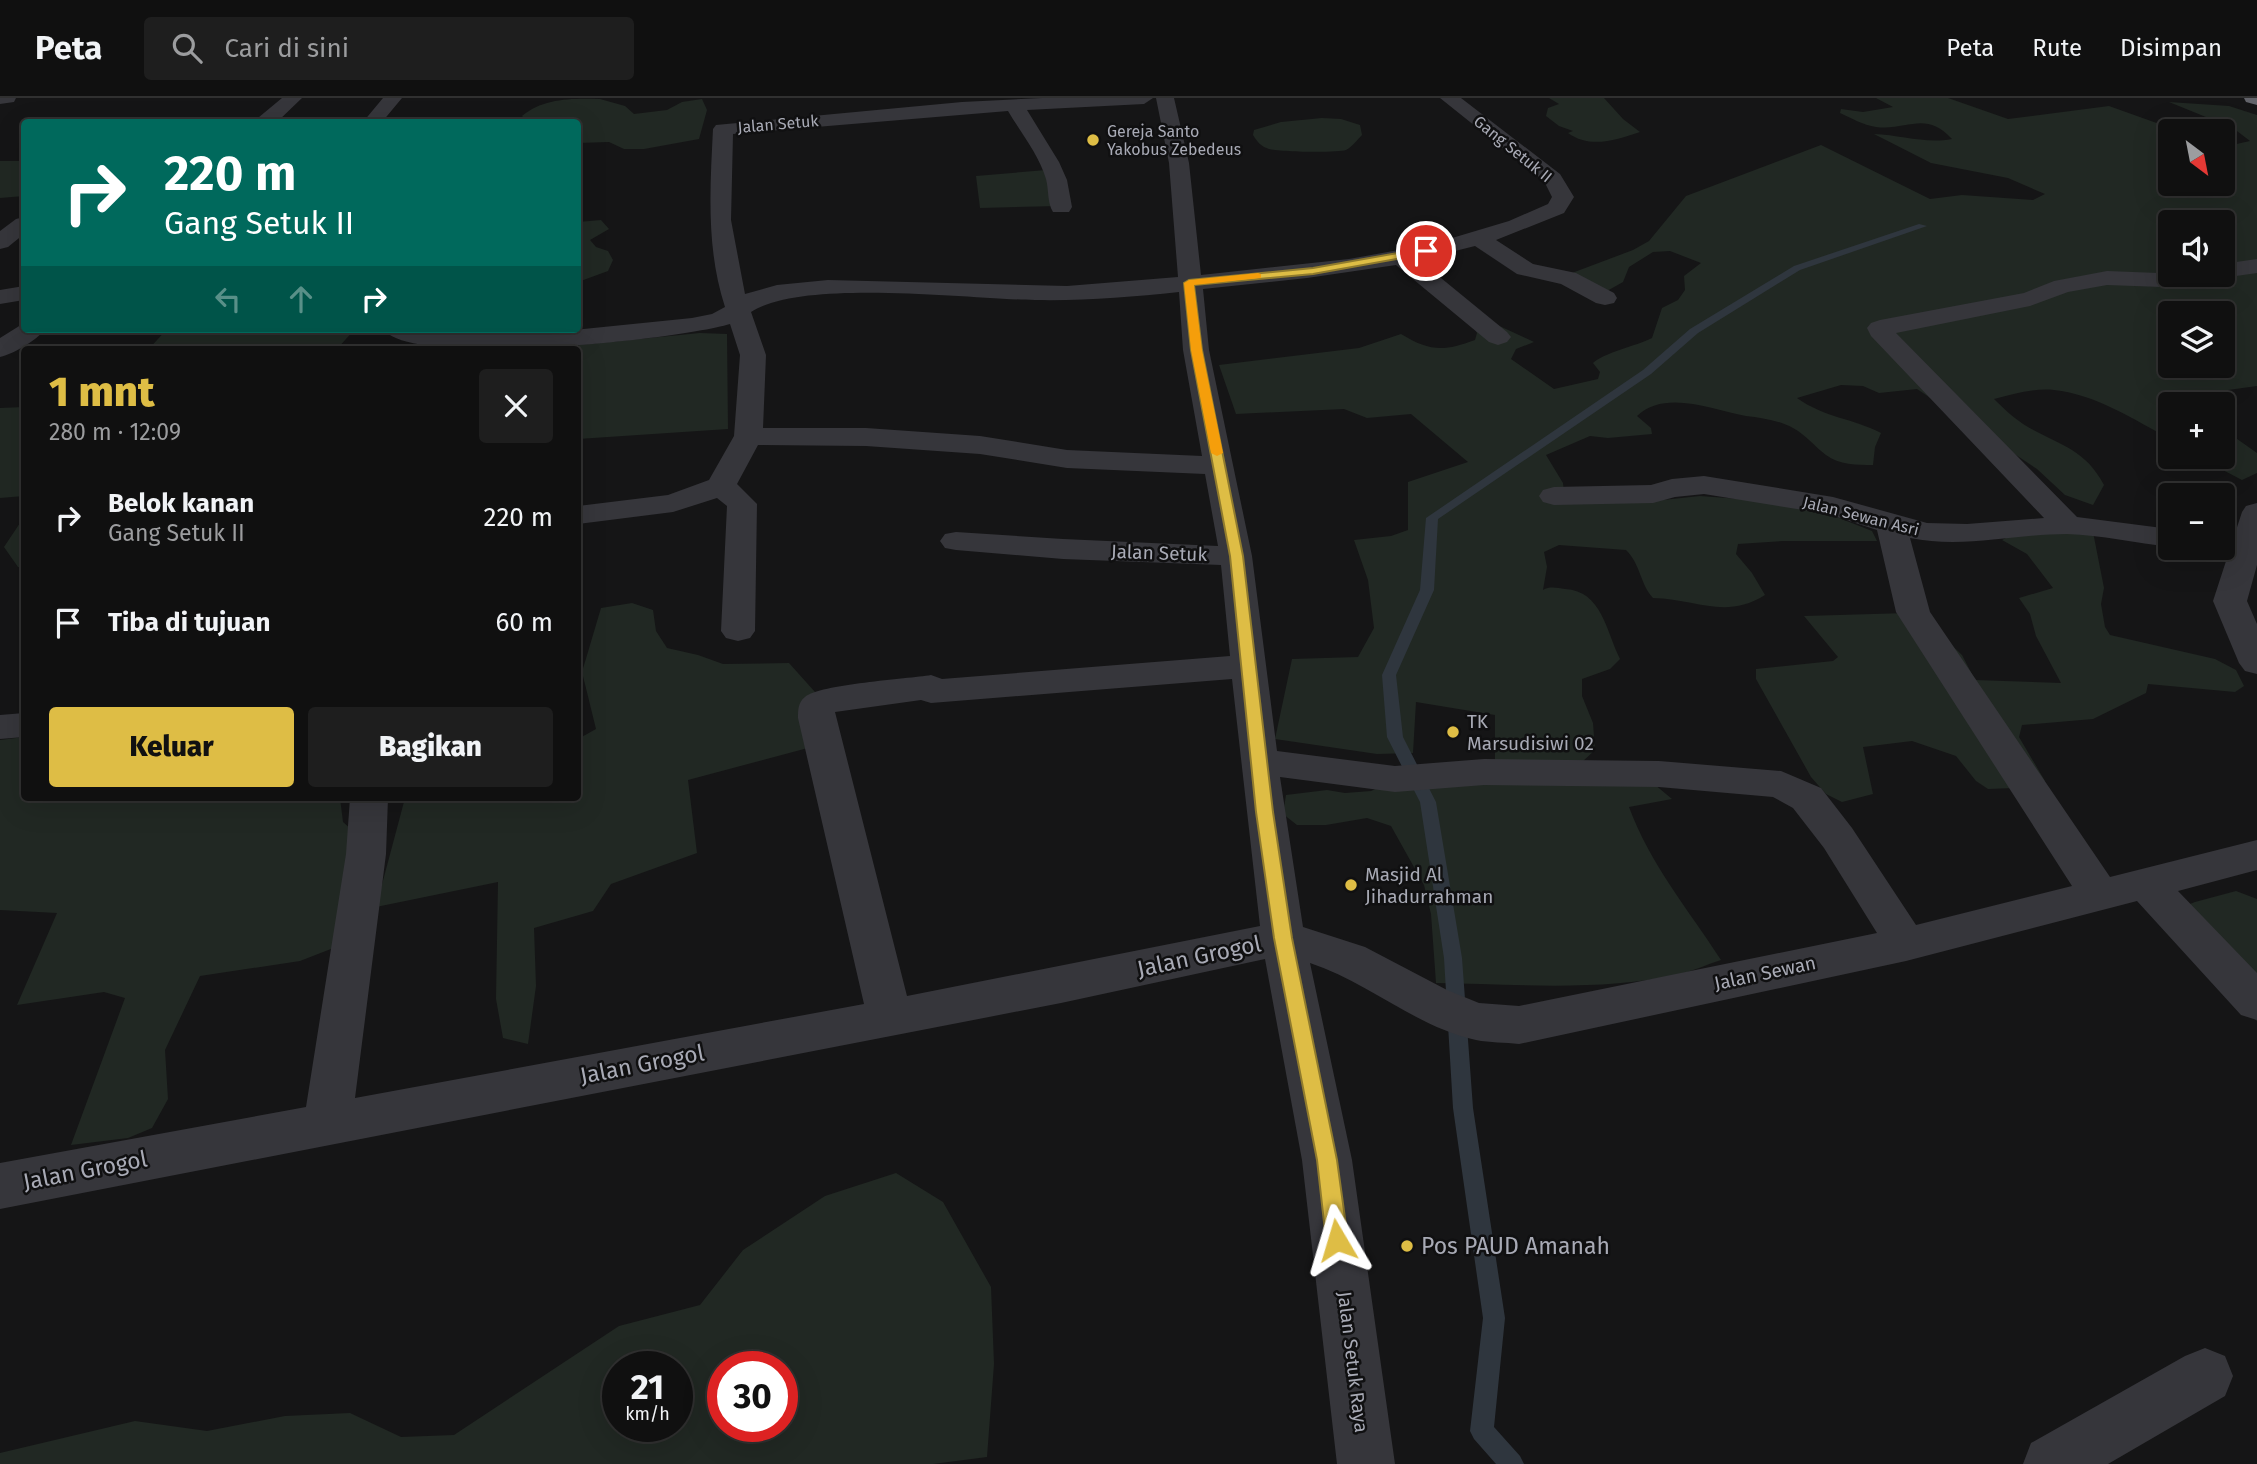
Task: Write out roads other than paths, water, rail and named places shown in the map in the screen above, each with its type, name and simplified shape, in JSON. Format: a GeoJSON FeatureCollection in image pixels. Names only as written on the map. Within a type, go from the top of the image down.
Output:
{"type":"FeatureCollection","features":[{"type":"Feature","properties":{"kind":"street"},"geometry":{"type":"LineString","coordinates":[[0,98],[7,98]]}},
{"type":"Feature","properties":{"kind":"street"},"geometry":{"type":"LineString","coordinates":[[270,119],[293,98]]}},
{"type":"Feature","properties":{"kind":"street"},"geometry":{"type":"LineString","coordinates":[[375,119],[393,98]]}},
{"type":"Feature","properties":{"kind":"street","name":"Jalan Setuk"},"geometry":{"type":"LineString","coordinates":[[748,436],[753,355],[730,287],[720,220],[722,119],[867,107],[1014,105],[1144,98]]}},
{"type":"Feature","properties":{"kind":"street","name":"Jalan Setuk Raya"},"geometry":{"type":"LineString","coordinates":[[1165,98],[1179,163],[1196,350],[1237,556],[1265,812],[1283,938],[1327,1160],[1366,1464]]}},
{"type":"Feature","properties":{"kind":"street","name":"Gang Setuk II"},"geometry":{"type":"LineString","coordinates":[[403,333],[432,340],[477,345],[689,327],[720,320],[758,297],[796,290],[875,288],[1067,293],[1313,271],[1399,257],[1476,237],[1556,208],[1563,197],[1553,178],[1449,98]]}},
{"type":"Feature","properties":{"kind":"street"},"geometry":{"type":"LineString","coordinates":[[1014,105],[1049,162],[1057,180],[1061,207]]}},
{"type":"Feature","properties":{"kind":"street"},"geometry":{"type":"LineString","coordinates":[[0,242],[21,226]]}},
{"type":"Feature","properties":{"kind":"street"},"geometry":{"type":"LineString","coordinates":[[1476,237],[1525,269],[1567,278],[1605,298]]}},
{"type":"Feature","properties":{"kind":"street"},"geometry":{"type":"LineString","coordinates":[[1399,257],[1498,337]]}},
{"type":"Feature","properties":{"kind":"street"},"geometry":{"type":"LineString","coordinates":[[2235,269],[2257,266]]}},
{"type":"Feature","properties":{"kind":"street"},"geometry":{"type":"LineString","coordinates":[[2068,525],[1880,328],[2030,299],[2062,286],[2107,278],[2158,280]]}},
{"type":"Feature","properties":{"kind":"street"},"geometry":{"type":"LineString","coordinates":[[0,297],[21,294]]}},
{"type":"Feature","properties":{"kind":"street"},"geometry":{"type":"LineString","coordinates":[[0,349],[26,333]]}},
{"type":"Feature","properties":{"kind":"street"},"geometry":{"type":"LineString","coordinates":[[581,515],[673,503],[721,486],[748,436],[866,437],[980,445],[1067,459],[1220,466]]}},
{"type":"Feature","properties":{"kind":"street","name":"Jalan Sewan Asri"},"geometry":{"type":"LineString","coordinates":[[1553,496],[1653,494],[1672,488],[1704,485],[1833,506],[1891,524],[1947,534],[2068,525],[2158,536]]}},
{"type":"Feature","properties":{"kind":"street"},"geometry":{"type":"LineString","coordinates":[[721,486],[742,503],[738,631]]}},
{"type":"Feature","properties":{"kind":"street"},"geometry":{"type":"LineString","coordinates":[[2235,546],[2257,512]]}},
{"type":"Feature","properties":{"kind":"street"},"geometry":{"type":"LineString","coordinates":[[1891,524],[1913,612],[2100,895]]}},
{"type":"Feature","properties":{"kind":"street","name":"Jalan Setuk"},"geometry":{"type":"LineString","coordinates":[[956,541],[1063,549],[1237,556]]}},
{"type":"Feature","properties":{"kind":"street"},"geometry":{"type":"LineString","coordinates":[[2233,560],[2230,601],[2257,663]]}},
{"type":"Feature","properties":{"kind":"street"},"geometry":{"type":"LineString","coordinates":[[890,1018],[816,718],[817,706],[828,701],[931,687],[932,691],[1250,666]]}},
{"type":"Feature","properties":{"kind":"street"},"geometry":{"type":"LineString","coordinates":[[0,727],[21,725]]}},
{"type":"Feature","properties":{"kind":"street"},"geometry":{"type":"LineString","coordinates":[[1261,762],[1395,779],[1484,772],[1659,774],[1781,784],[1807,798],[1838,838],[1906,944]]}},
{"type":"Feature","properties":{"kind":"street"},"geometry":{"type":"LineString","coordinates":[[327,1125],[354,948],[366,853],[369,801]]}},
{"type":"Feature","properties":{"kind":"street","name":"Jalan Sewan"},"geometry":{"type":"LineString","coordinates":[[1283,938],[1350,959],[1443,1008],[1476,1021],[1519,1024],[1906,944],[2257,855]]}},
{"type":"Feature","properties":{"kind":"street"},"geometry":{"type":"LineString","coordinates":[[2146,883],[2257,1002]]}},
{"type":"Feature","properties":{"kind":"street","name":"Jalan Grogol"},"geometry":{"type":"LineString","coordinates":[[0,1186],[1061,985],[1283,938]]}},
{"type":"Feature","properties":{"kind":"street"},"geometry":{"type":"LineString","coordinates":[[2052,1464],[2205,1376]]}},
{"type":"Feature","properties":{"kind":"waterway"},"geometry":{"type":"LineString","coordinates":[[1512,1464],[1482,1431],[1494,1318],[1463,1108],[1453,958],[1428,802],[1395,737],[1389,675],[1427,590],[1432,518],[1647,372],[1694,331],[1797,268],[1922,226]]}},
{"type":"Feature","properties":{"kind":"place","name":"Gereja Santo Yakobus Zebedeus"},"geometry":{"type":"Point","coordinates":[1093,140]}},
{"type":"Feature","properties":{"kind":"place","name":"TK Marsudisiwi 02"},"geometry":{"type":"Point","coordinates":[1453,732]}},
{"type":"Feature","properties":{"kind":"place","name":"Masjid Al Jihadurrahman"},"geometry":{"type":"Point","coordinates":[1351,885]}},
{"type":"Feature","properties":{"kind":"place","name":"Pos PAUD Amanah"},"geometry":{"type":"Point","coordinates":[1407,1246]}}]}
